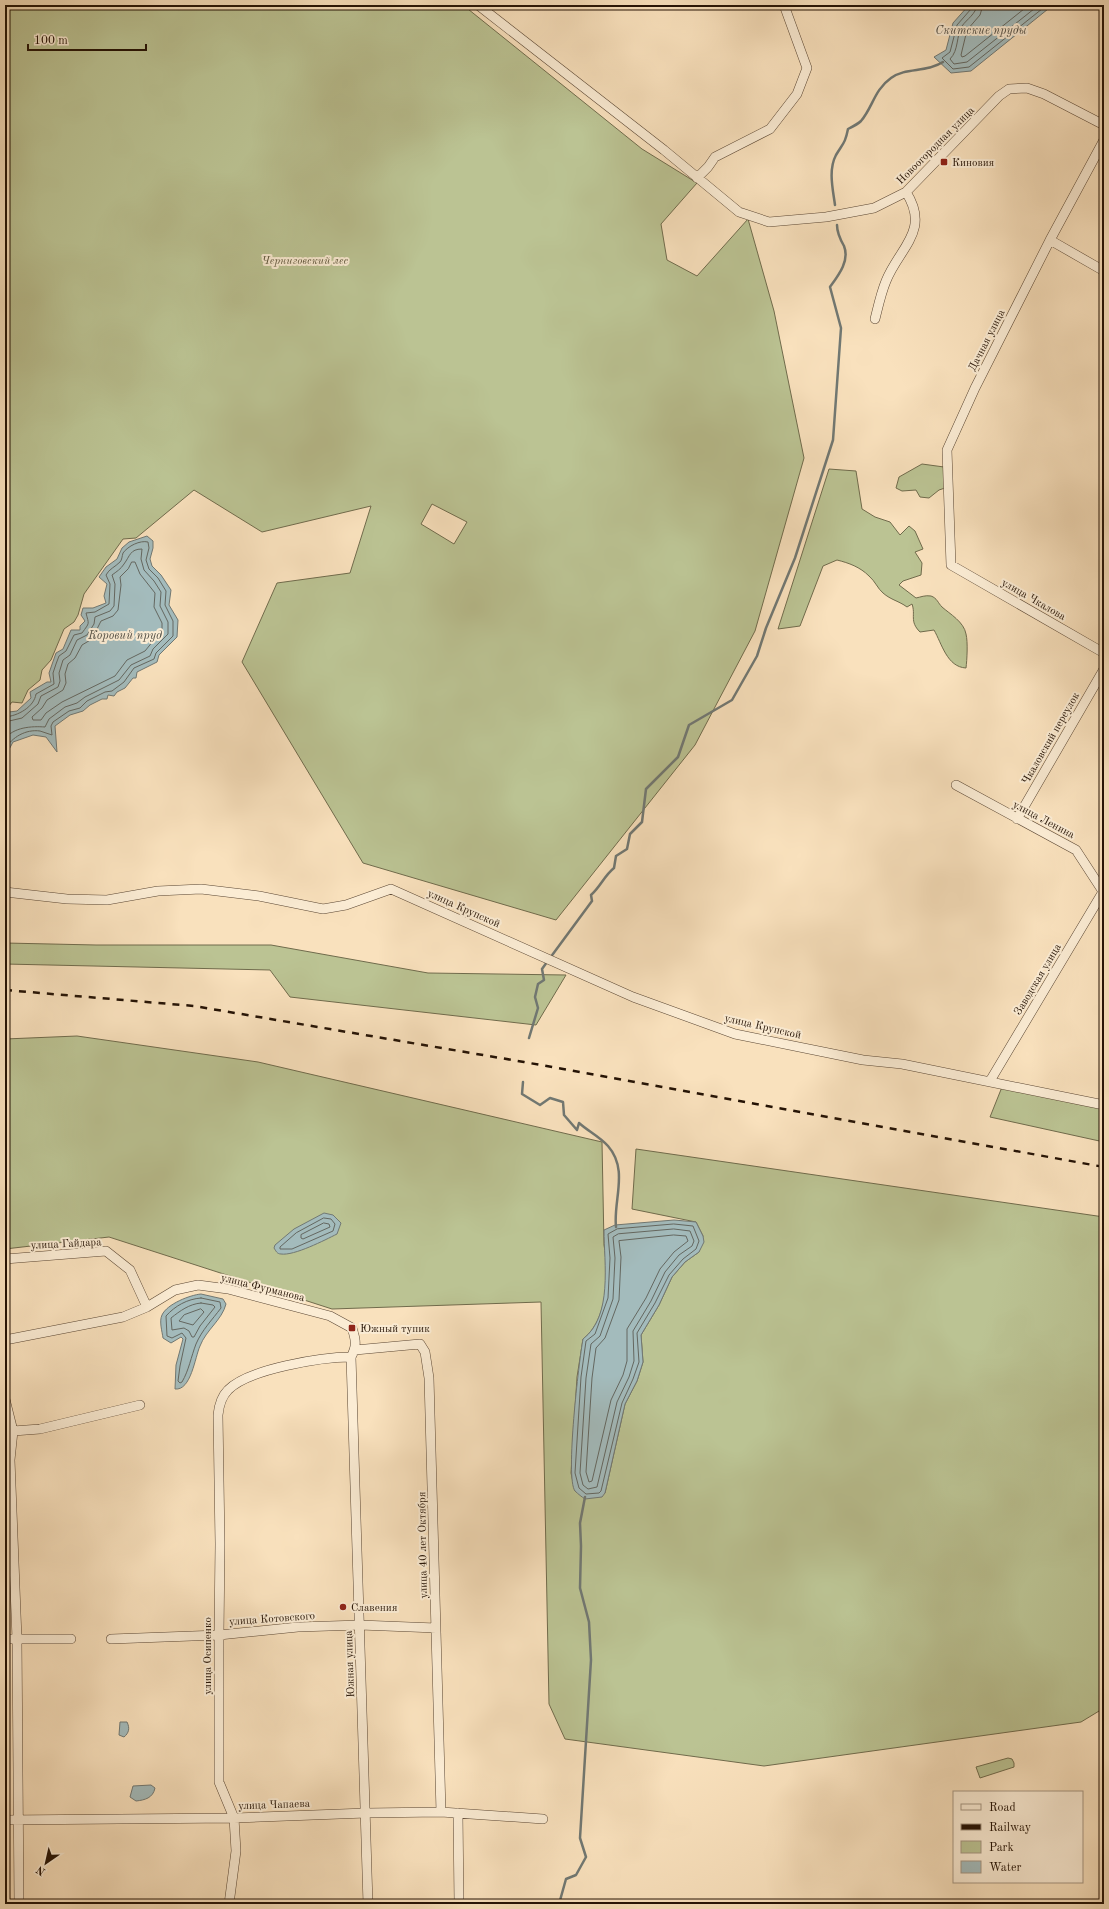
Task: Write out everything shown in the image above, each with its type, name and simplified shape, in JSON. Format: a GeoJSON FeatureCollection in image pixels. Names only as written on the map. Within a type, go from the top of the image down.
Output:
{"type":"FeatureCollection","features":[{"type":"Feature","properties":{"kind":"street"},"geometry":{"type":"LineString","coordinates":[[478,5],[664,150],[697,178],[715,157],[770,129],[797,94],[807,68],[784,5]]}},
{"type":"Feature","properties":{"kind":"street","name":"Новоогородная улица"},"geometry":{"type":"LineString","coordinates":[[697,178],[739,212],[770,222],[826,217],[874,208],[906,192],[999,96],[1009,89],[1027,88],[1044,94],[1104,124]]}},
{"type":"Feature","properties":{"kind":"street","name":"Дачная улица"},"geometry":{"type":"LineString","coordinates":[[951,566],[947,450],[975,388],[1050,240],[1104,140]]}},
{"type":"Feature","properties":{"kind":"street"},"geometry":{"type":"LineString","coordinates":[[875,319],[886,280],[911,239],[916,220],[910,198],[906,192]]}},
{"type":"Feature","properties":{"kind":"street"},"geometry":{"type":"LineString","coordinates":[[1050,240],[1104,271]]}},
{"type":"Feature","properties":{"kind":"street","name":"улица Чкалова"},"geometry":{"type":"LineString","coordinates":[[951,566],[1104,653]]}},
{"type":"Feature","properties":{"kind":"street","name":"Чкаловский переулок"},"geometry":{"type":"LineString","coordinates":[[1017,819],[1104,669]]}},
{"type":"Feature","properties":{"kind":"street","name":"улица Ленина"},"geometry":{"type":"LineString","coordinates":[[956,785],[1076,850],[1104,892]]}},
{"type":"Feature","properties":{"kind":"street","name":"улица Крупской"},"geometry":{"type":"LineString","coordinates":[[5,892],[67,899],[107,900],[158,891],[201,889],[259,896],[323,909],[346,905],[391,889],[633,996],[734,1034],[863,1060],[902,1064],[1104,1106]]}},
{"type":"Feature","properties":{"kind":"street","name":"Заводская улица"},"geometry":{"type":"LineString","coordinates":[[990,1082],[1104,892]]}},
{"type":"Feature","properties":{"kind":"street","name":"улица Гайдара"},"geometry":{"type":"LineString","coordinates":[[5,1259],[106,1251],[130,1270],[147,1307]]}},
{"type":"Feature","properties":{"kind":"street","name":"улица Фурманова"},"geometry":{"type":"LineString","coordinates":[[5,1340],[123,1318],[147,1307],[175,1290],[198,1285],[228,1288],[330,1316],[352,1328]]}},
{"type":"Feature","properties":{"kind":"street","name":"Южная улица"},"geometry":{"type":"LineString","coordinates":[[352,1328],[356,1340],[353,1353],[368,1904]]}},
{"type":"Feature","properties":{"kind":"street","name":"улица 40 лет Октября"},"geometry":{"type":"LineString","coordinates":[[353,1353],[420,1344],[425,1352],[429,1378],[441,1812]]}},
{"type":"Feature","properties":{"kind":"street","name":"улица Осипенко"},"geometry":{"type":"LineString","coordinates":[[229,1904],[236,1851],[234,1818],[219,1782],[219,1405],[227,1391],[240,1380],[307,1361],[353,1353]]}},
{"type":"Feature","properties":{"kind":"street"},"geometry":{"type":"LineString","coordinates":[[5,1399],[13,1431],[7,1462],[17,1639],[19,1904]]}},
{"type":"Feature","properties":{"kind":"street"},"geometry":{"type":"LineString","coordinates":[[13,1431],[40,1429],[140,1405]]}},
{"type":"Feature","properties":{"kind":"street","name":"улица Котовского"},"geometry":{"type":"LineString","coordinates":[[111,1639],[218,1635],[298,1627],[360,1626],[436,1628]]}},
{"type":"Feature","properties":{"kind":"street"},"geometry":{"type":"LineString","coordinates":[[5,1639],[71,1639]]}},
{"type":"Feature","properties":{"kind":"street","name":"улица Чапаева"},"geometry":{"type":"LineString","coordinates":[[5,1820],[234,1818],[441,1812],[543,1819]]}},
{"type":"Feature","properties":{"kind":"street"},"geometry":{"type":"LineString","coordinates":[[458,1813],[459,1904]]}},
{"type":"Feature","properties":{"kind":"green space","name":"Черниговский лес"},"geometry":{"type":"Polygon","coordinates":[[[5,5],[463,5],[642,149],[697,183],[661,224],[667,260],[697,276],[748,219],[774,311],[804,458],[755,631],[695,745],[556,920],[363,863],[242,662],[277,583],[350,573],[371,506],[262,532],[194,490],[136,538],[123,539],[84,594],[78,615],[74,622],[64,629],[51,660],[42,670],[40,680],[28,690],[22,703],[12,702],[5,711],[5,5]],[[432,504],[421,524],[454,544],[467,522],[432,504]]]}},
{"type":"Feature","properties":{"kind":"green space"},"geometry":{"type":"Polygon","coordinates":[[[922,464],[944,467],[945,488],[939,490],[929,498],[920,497],[916,490],[902,491],[896,488],[899,477],[922,464]]]}},
{"type":"Feature","properties":{"kind":"green space"},"geometry":{"type":"Polygon","coordinates":[[[829,469],[856,471],[862,509],[875,517],[890,522],[900,535],[909,526],[915,531],[923,549],[915,552],[922,563],[921,575],[903,581],[899,585],[916,598],[927,596],[933,597],[942,607],[960,622],[967,637],[966,668],[959,667],[954,664],[946,654],[934,630],[920,632],[915,625],[912,604],[907,607],[889,597],[881,591],[871,578],[862,570],[837,560],[823,566],[800,626],[778,629],[829,469]]]}},
{"type":"Feature","properties":{"kind":"green space"},"geometry":{"type":"Polygon","coordinates":[[[5,943],[96,945],[271,945],[428,973],[566,975],[536,1025],[290,997],[270,970],[5,964],[5,943]]]}},
{"type":"Feature","properties":{"kind":"green space"},"geometry":{"type":"Polygon","coordinates":[[[77,1036],[258,1062],[602,1142],[604,1245],[606,1257],[605,1296],[598,1320],[591,1331],[583,1339],[577,1377],[571,1473],[575,1491],[605,1493],[625,1404],[637,1381],[643,1362],[641,1335],[659,1305],[672,1277],[685,1262],[699,1252],[703,1236],[696,1222],[632,1209],[636,1149],[1104,1217],[1104,1550],[1100,1551],[1104,1613],[1104,1708],[1081,1722],[764,1766],[565,1739],[549,1704],[541,1302],[332,1309],[109,1237],[5,1249],[5,1039],[77,1036]]]}},
{"type":"Feature","properties":{"kind":"green space"},"geometry":{"type":"Polygon","coordinates":[[[1002,1087],[1104,1109],[1104,1142],[990,1117],[1002,1087]]]}},
{"type":"Feature","properties":{"kind":"green space"},"geometry":{"type":"Polygon","coordinates":[[[1008,1758],[1012,1759],[1014,1767],[980,1778],[976,1767],[1008,1758]]]}},
{"type":"Feature","properties":{"kind":"water","name":"Скитские пруды"},"geometry":{"type":"Polygon","coordinates":[[[969,5],[1053,5],[971,71],[951,73],[934,57],[946,50],[953,23],[969,5]]]}},
{"type":"Feature","properties":{"kind":"water","name":"Коровий пруд"},"geometry":{"type":"Polygon","coordinates":[[[147,536],[153,541],[150,559],[152,566],[161,575],[171,590],[169,605],[178,620],[177,637],[159,655],[157,662],[137,672],[136,678],[133,678],[125,688],[117,692],[114,696],[108,695],[107,699],[102,699],[90,705],[83,711],[70,715],[55,726],[57,752],[46,737],[33,735],[13,742],[5,757],[5,715],[9,712],[17,711],[31,698],[30,692],[47,682],[51,682],[49,673],[56,653],[63,649],[71,630],[80,630],[80,626],[85,621],[81,615],[83,608],[93,608],[106,603],[104,596],[107,584],[99,577],[106,567],[117,559],[122,548],[129,542],[147,536]]]}},
{"type":"Feature","properties":{"kind":"water"},"geometry":{"type":"Polygon","coordinates":[[[324,1213],[333,1215],[341,1223],[337,1234],[294,1253],[281,1254],[277,1252],[274,1248],[275,1245],[294,1229],[324,1213]]]}},
{"type":"Feature","properties":{"kind":"water"},"geometry":{"type":"Polygon","coordinates":[[[674,1220],[696,1222],[703,1236],[704,1242],[699,1252],[685,1262],[672,1277],[659,1305],[641,1335],[643,1362],[637,1381],[625,1404],[605,1493],[602,1497],[585,1499],[575,1491],[572,1482],[572,1443],[583,1339],[593,1329],[599,1317],[603,1303],[605,1288],[604,1230],[615,1225],[674,1220]]]}},
{"type":"Feature","properties":{"kind":"water"},"geometry":{"type":"Polygon","coordinates":[[[201,1294],[223,1299],[226,1304],[221,1315],[203,1340],[189,1379],[185,1385],[175,1389],[176,1365],[183,1339],[181,1337],[171,1343],[163,1338],[161,1317],[169,1307],[174,1304],[185,1298],[201,1294]]]}},
{"type":"Feature","properties":{"kind":"water"},"geometry":{"type":"Polygon","coordinates":[[[120,1722],[127,1722],[128,1732],[124,1737],[119,1735],[120,1722]]]}},
{"type":"Feature","properties":{"kind":"water"},"geometry":{"type":"Polygon","coordinates":[[[151,1785],[155,1788],[148,1798],[136,1801],[130,1797],[133,1786],[151,1785]]]}},
{"type":"Feature","properties":{"kind":"waterway"},"geometry":{"type":"LineString","coordinates":[[835,205],[832,167],[836,155],[845,141],[848,129],[861,121],[877,93],[891,78],[903,72],[930,68],[943,62]]}},
{"type":"Feature","properties":{"kind":"waterway"},"geometry":{"type":"LineString","coordinates":[[550,958],[592,901],[591,895],[614,868],[616,856],[627,849],[630,834],[642,822],[646,789],[678,757],[689,725],[732,700],[757,656],[766,628],[795,558],[833,440],[841,328],[830,287],[842,268],[845,257],[844,246],[839,236],[837,225]]}},
{"type":"Feature","properties":{"kind":"waterway"},"geometry":{"type":"LineString","coordinates":[[529,1038],[538,1008],[535,997],[538,984],[544,980],[542,969],[547,962]]}},
{"type":"Feature","properties":{"kind":"waterway"},"geometry":{"type":"LineString","coordinates":[[523,1082],[522,1094],[540,1105],[550,1098],[563,1102],[564,1115],[577,1130],[579,1123],[605,1143],[614,1155],[618,1165],[619,1175],[616,1227]]}},
{"type":"Feature","properties":{"kind":"waterway"},"geometry":{"type":"LineString","coordinates":[[559,1904],[566,1879],[576,1875],[586,1857],[580,1838],[591,1660],[589,1622],[580,1588],[580,1523],[585,1497]]}},
{"type":"Feature","properties":{"kind":"railway"},"geometry":{"type":"LineString","coordinates":[[5,990],[194,1006],[524,1062],[1104,1167]]}},
{"type":"Feature","properties":{"kind":"place","name":"Киновия"},"geometry":{"type":"Point","coordinates":[944,162]}},
{"type":"Feature","properties":{"kind":"place","name":"Южный тупик"},"geometry":{"type":"Point","coordinates":[352,1328]}},
{"type":"Feature","properties":{"kind":"place","name":"Славения"},"geometry":{"type":"Point","coordinates":[343,1607]}}]}
